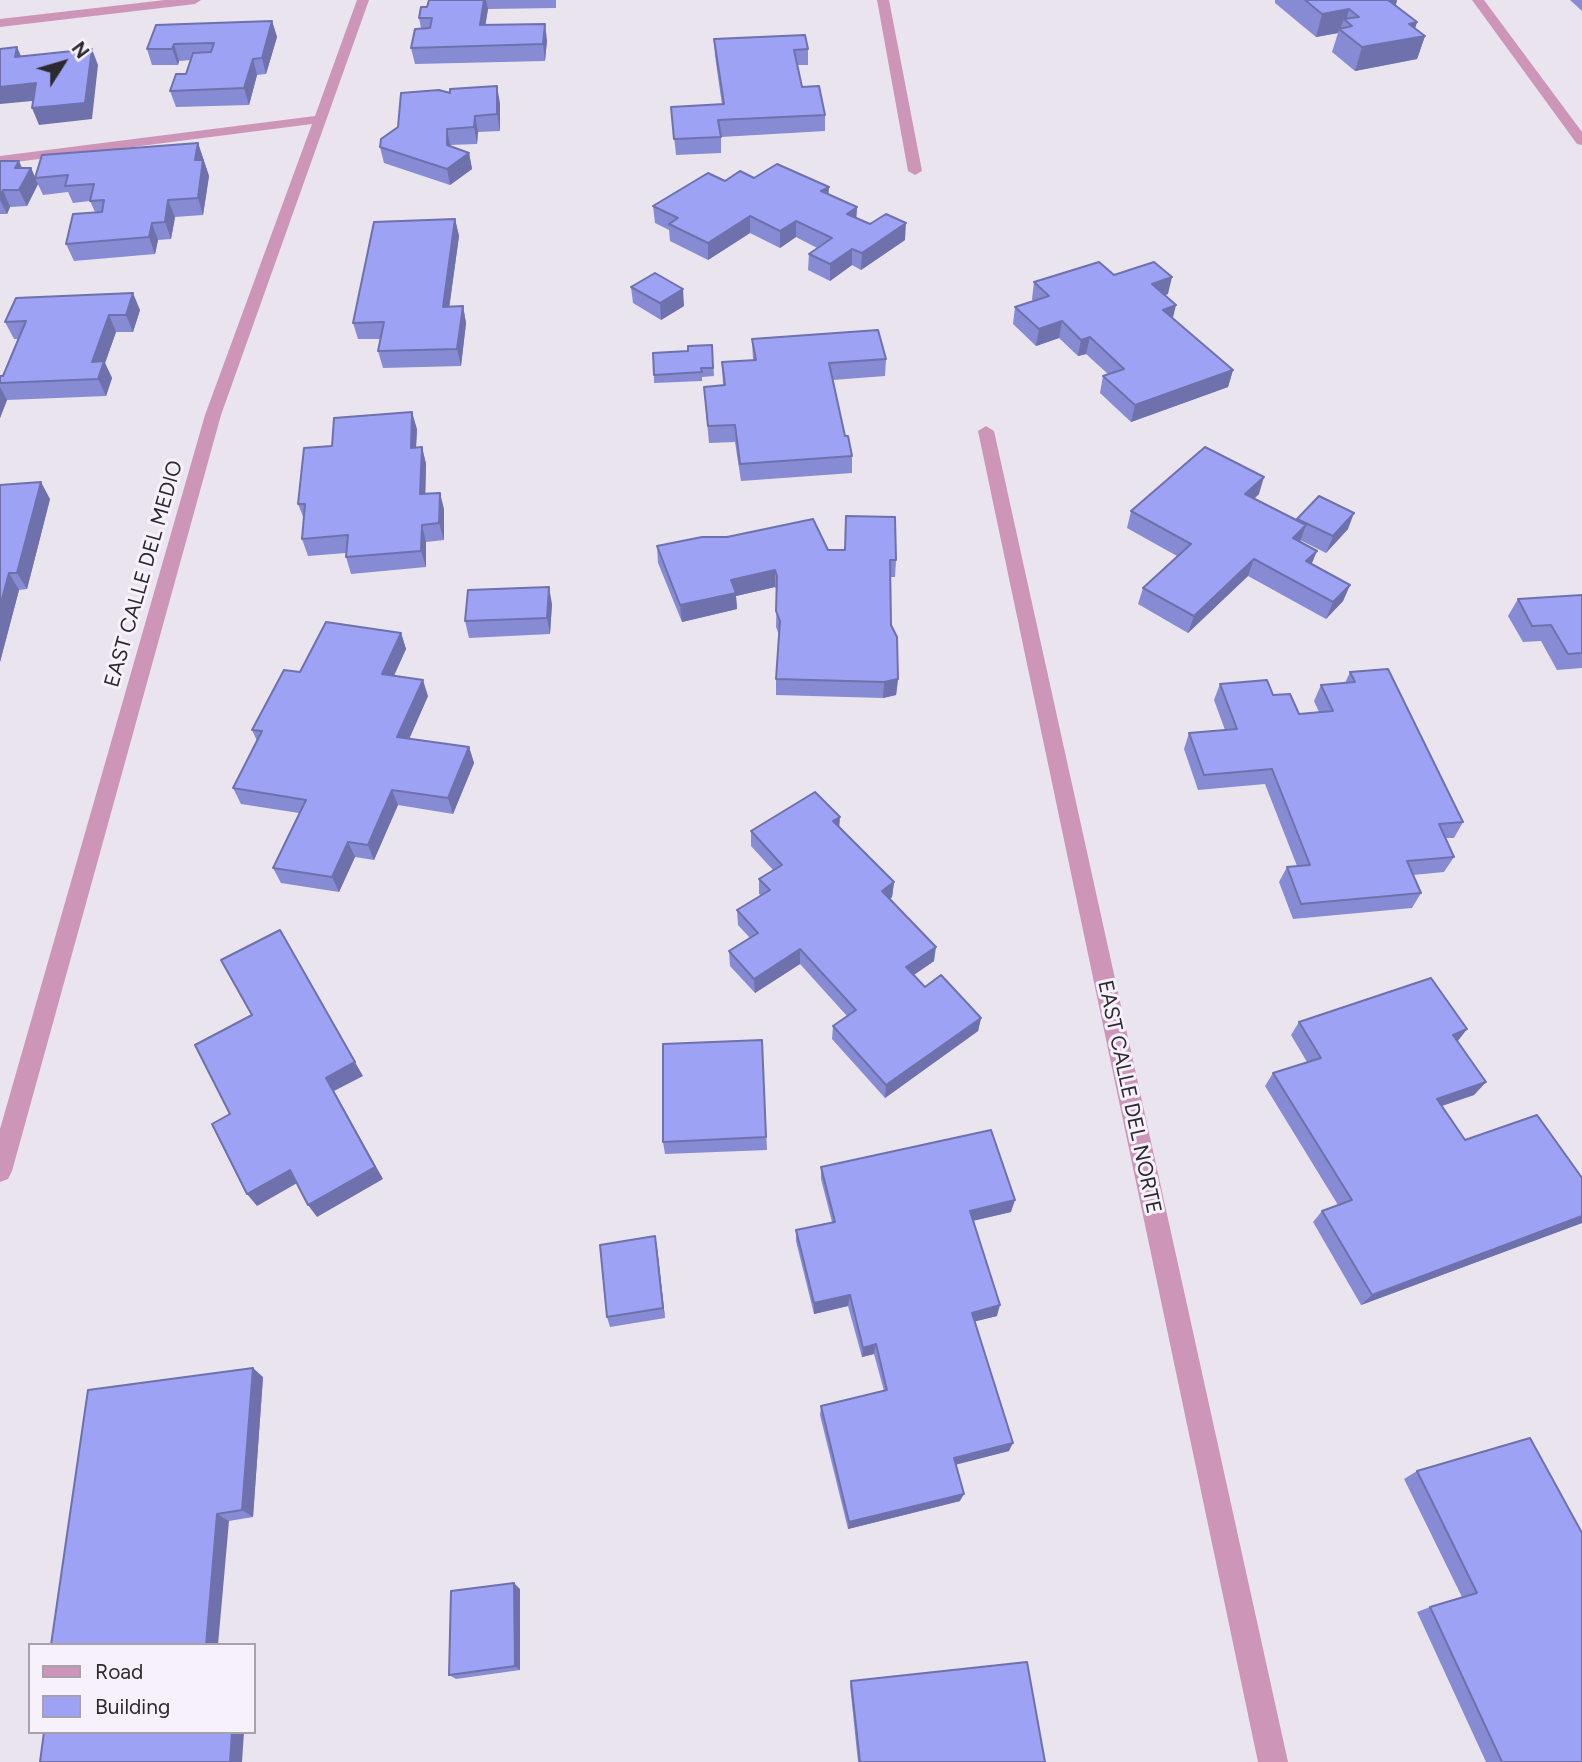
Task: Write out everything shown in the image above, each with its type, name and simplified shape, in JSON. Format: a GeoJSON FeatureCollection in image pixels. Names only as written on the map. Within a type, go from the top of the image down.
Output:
{"type":"FeatureCollection","features":[{"type":"Feature","properties":{"kind":"street"},"geometry":{"type":"LineString","coordinates":[[0,23],[102,6],[195,0]]}},
{"type":"Feature","properties":{"kind":"street","name":"EAST CALLE DEL MEDIO"},"geometry":{"type":"LineString","coordinates":[[0,1171],[213,415],[363,0]]}},
{"type":"Feature","properties":{"kind":"street"},"geometry":{"type":"LineString","coordinates":[[883,0],[915,171]]}},
{"type":"Feature","properties":{"kind":"street"},"geometry":{"type":"LineString","coordinates":[[1478,0],[1582,141]]}},
{"type":"Feature","properties":{"kind":"street"},"geometry":{"type":"LineString","coordinates":[[0,160],[320,119]]}},
{"type":"Feature","properties":{"kind":"street","name":"EAST CALLE DEL NORTE"},"geometry":{"type":"LineString","coordinates":[[986,431],[1273,1762]]}},
{"type":"Feature","properties":{"kind":"building"},"geometry":{"type":"Polygon","coordinates":[[[429,0],[484,0],[480,25],[545,24],[543,44],[411,48],[415,29],[430,28],[432,18],[419,18],[421,7],[427,7],[429,0]]]}},
{"type":"Feature","properties":{"kind":"building"},"geometry":{"type":"Polygon","coordinates":[[[1305,0],[1388,0],[1417,22],[1409,24],[1425,36],[1362,47],[1339,29],[1352,26],[1344,19],[1359,17],[1349,9],[1322,14],[1305,0]]]}},
{"type":"Feature","properties":{"kind":"building"},"geometry":{"type":"Polygon","coordinates":[[[272,21],[262,58],[253,59],[244,88],[170,91],[176,74],[186,74],[193,53],[211,52],[214,43],[174,44],[172,49],[147,49],[156,25],[272,21]]]}},
{"type":"Feature","properties":{"kind":"building"},"geometry":{"type":"Polygon","coordinates":[[[805,35],[808,49],[794,50],[802,87],[819,86],[825,115],[718,120],[721,137],[674,139],[671,107],[724,104],[714,39],[805,35]]]}},
{"type":"Feature","properties":{"kind":"building"},"geometry":{"type":"Polygon","coordinates":[[[17,47],[15,57],[92,49],[85,103],[32,108],[36,83],[0,87],[0,49],[17,47]]]}},
{"type":"Feature","properties":{"kind":"building"},"geometry":{"type":"Polygon","coordinates":[[[497,86],[497,114],[475,116],[474,127],[447,129],[447,145],[469,153],[447,169],[380,147],[381,139],[398,127],[401,93],[439,90],[450,93],[450,89],[497,86]]]}},
{"type":"Feature","properties":{"kind":"building"},"geometry":{"type":"Polygon","coordinates":[[[198,143],[195,160],[203,160],[198,198],[168,200],[165,222],[152,223],[149,237],[66,244],[73,214],[102,212],[104,200],[90,201],[94,184],[65,186],[68,175],[35,178],[42,155],[198,143]]]}},
{"type":"Feature","properties":{"kind":"building"},"geometry":{"type":"Polygon","coordinates":[[[0,161],[19,161],[15,168],[31,168],[19,190],[3,190],[0,195],[0,161]]]}},
{"type":"Feature","properties":{"kind":"building"},"geometry":{"type":"Polygon","coordinates":[[[777,164],[829,187],[821,191],[857,207],[847,214],[870,224],[886,214],[906,223],[862,253],[852,249],[830,264],[809,254],[832,238],[796,221],[780,231],[750,216],[708,243],[669,224],[678,218],[653,206],[708,173],[725,181],[740,171],[754,178],[777,164]]]}},
{"type":"Feature","properties":{"kind":"building"},"geometry":{"type":"Polygon","coordinates":[[[455,219],[443,307],[463,306],[457,349],[378,351],[384,322],[353,323],[374,222],[455,219]]]}},
{"type":"Feature","properties":{"kind":"building"},"geometry":{"type":"Polygon","coordinates":[[[1099,262],[1114,275],[1154,262],[1172,277],[1152,284],[1176,305],[1163,310],[1233,370],[1135,405],[1103,376],[1124,369],[1090,337],[1081,340],[1062,321],[1039,329],[1015,307],[1049,296],[1034,282],[1099,262]]]}},
{"type":"Feature","properties":{"kind":"building"},"geometry":{"type":"Polygon","coordinates":[[[655,273],[683,289],[660,303],[631,287],[655,273]]]}},
{"type":"Feature","properties":{"kind":"building"},"geometry":{"type":"Polygon","coordinates":[[[133,293],[126,315],[109,315],[92,362],[104,361],[98,379],[0,383],[0,376],[3,376],[26,321],[5,322],[16,298],[133,293]]]}},
{"type":"Feature","properties":{"kind":"building"},"geometry":{"type":"Polygon","coordinates":[[[878,330],[886,359],[829,363],[852,456],[740,464],[735,425],[708,426],[704,387],[725,385],[722,362],[756,360],[752,339],[878,330]]]}},
{"type":"Feature","properties":{"kind":"building"},"geometry":{"type":"Polygon","coordinates":[[[712,345],[713,368],[701,368],[702,372],[654,375],[653,353],[688,351],[688,346],[712,345]]]}},
{"type":"Feature","properties":{"kind":"building"},"geometry":{"type":"Polygon","coordinates":[[[412,412],[411,448],[422,447],[420,494],[440,493],[439,523],[422,525],[421,551],[346,557],[348,535],[302,539],[305,504],[298,504],[304,448],[332,446],[334,418],[412,412]]]}},
{"type":"Feature","properties":{"kind":"building"},"geometry":{"type":"Polygon","coordinates":[[[1205,447],[1264,477],[1245,494],[1306,525],[1293,538],[1317,551],[1306,561],[1350,585],[1333,602],[1254,559],[1194,616],[1143,588],[1191,544],[1131,511],[1205,447]]]}},
{"type":"Feature","properties":{"kind":"building"},"geometry":{"type":"Polygon","coordinates":[[[41,482],[17,573],[9,573],[0,606],[0,485],[41,482]]]}},
{"type":"Feature","properties":{"kind":"building"},"geometry":{"type":"Polygon","coordinates":[[[1319,496],[1354,513],[1333,536],[1297,519],[1319,496]]]}},
{"type":"Feature","properties":{"kind":"building"},"geometry":{"type":"Polygon","coordinates":[[[846,516],[895,517],[896,560],[890,560],[891,625],[897,637],[898,679],[884,682],[776,679],[780,621],[776,611],[775,570],[731,580],[736,593],[680,605],[657,546],[702,537],[727,537],[813,519],[828,550],[845,550],[846,516]]]}},
{"type":"Feature","properties":{"kind":"building"},"geometry":{"type":"Polygon","coordinates":[[[549,587],[547,618],[465,621],[468,590],[549,587]]]}},
{"type":"Feature","properties":{"kind":"building"},"geometry":{"type":"Polygon","coordinates":[[[1582,595],[1582,653],[1568,654],[1551,625],[1532,626],[1518,599],[1582,595]]]}},
{"type":"Feature","properties":{"kind":"building"},"geometry":{"type":"Polygon","coordinates":[[[326,622],[401,633],[382,674],[423,680],[397,737],[469,747],[448,798],[392,790],[368,845],[348,842],[332,877],[273,868],[306,800],[233,788],[262,731],[252,730],[284,670],[300,672],[326,622]]]}},
{"type":"Feature","properties":{"kind":"building"},"geometry":{"type":"Polygon","coordinates":[[[1388,669],[1463,822],[1439,824],[1454,857],[1407,861],[1421,893],[1301,904],[1287,867],[1310,865],[1272,769],[1204,775],[1189,733],[1237,729],[1220,684],[1267,680],[1273,695],[1290,694],[1299,714],[1333,711],[1321,685],[1355,682],[1350,672],[1388,669]]]}},
{"type":"Feature","properties":{"kind":"building"},"geometry":{"type":"Polygon","coordinates":[[[815,792],[840,817],[833,821],[894,882],[882,891],[936,947],[906,967],[925,987],[941,975],[981,1018],[886,1085],[833,1026],[856,1010],[800,949],[754,979],[729,951],[758,933],[737,910],[770,890],[759,879],[782,865],[751,831],[815,792]]]}},
{"type":"Feature","properties":{"kind":"building"},"geometry":{"type":"Polygon","coordinates":[[[280,930],[355,1062],[326,1078],[375,1167],[308,1205],[290,1170],[247,1194],[212,1124],[230,1114],[195,1045],[252,1015],[221,960],[280,930]]]}},
{"type":"Feature","properties":{"kind":"building"},"geometry":{"type":"Polygon","coordinates":[[[1431,978],[1467,1029],[1453,1035],[1486,1082],[1437,1099],[1465,1140],[1537,1115],[1582,1178],[1582,1216],[1372,1295],[1322,1211],[1352,1200],[1273,1073],[1321,1058],[1299,1022],[1431,978]]]}},
{"type":"Feature","properties":{"kind":"building"},"geometry":{"type":"Polygon","coordinates":[[[762,1040],[766,1137],[663,1142],[663,1044],[762,1040]]]}},
{"type":"Feature","properties":{"kind":"building"},"geometry":{"type":"Polygon","coordinates":[[[991,1130],[1015,1200],[970,1211],[1000,1305],[972,1313],[1013,1443],[954,1458],[964,1494],[849,1522],[821,1406],[887,1390],[876,1344],[863,1348],[850,1295],[814,1303],[796,1230],[835,1222],[821,1167],[991,1130]]]}},
{"type":"Feature","properties":{"kind":"building"},"geometry":{"type":"Polygon","coordinates":[[[655,1236],[663,1308],[607,1317],[600,1245],[655,1236]]]}},
{"type":"Feature","properties":{"kind":"building"},"geometry":{"type":"Polygon","coordinates":[[[253,1368],[242,1510],[217,1514],[206,1643],[51,1643],[88,1390],[253,1368]]]}},
{"type":"Feature","properties":{"kind":"building"},"geometry":{"type":"Polygon","coordinates":[[[1530,1438],[1582,1533],[1582,1762],[1502,1762],[1430,1607],[1477,1593],[1417,1471],[1530,1438]]]}},
{"type":"Feature","properties":{"kind":"building"},"geometry":{"type":"Polygon","coordinates":[[[514,1583],[515,1666],[449,1675],[451,1591],[514,1583]]]}},
{"type":"Feature","properties":{"kind":"building"},"geometry":{"type":"Polygon","coordinates":[[[1027,1662],[1045,1762],[860,1762],[851,1681],[1027,1662]]]}},
{"type":"Feature","properties":{"kind":"building"},"geometry":{"type":"Polygon","coordinates":[[[44,1734],[232,1734],[230,1762],[40,1762],[44,1734]]]}}]}
